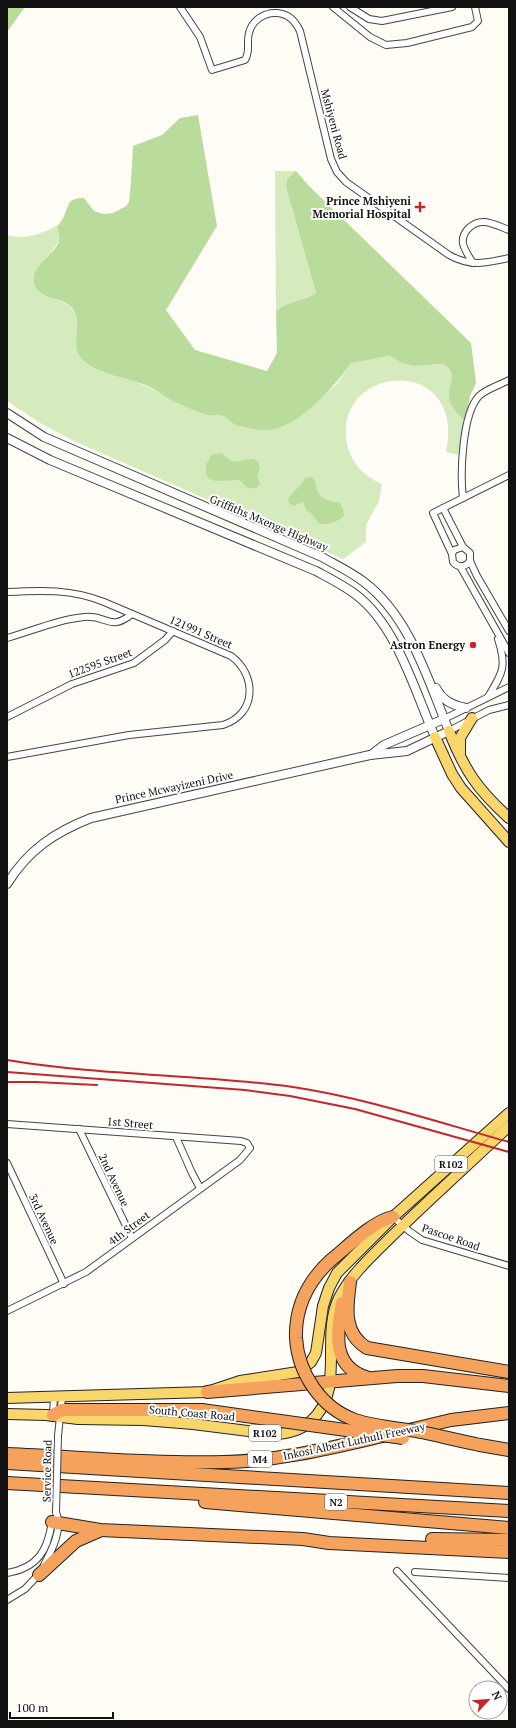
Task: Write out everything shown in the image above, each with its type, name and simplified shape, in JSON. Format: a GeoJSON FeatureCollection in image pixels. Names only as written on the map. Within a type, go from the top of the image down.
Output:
{"type":"FeatureCollection","features":[{"type":"Feature","properties":{"kind":"highway"},"geometry":{"type":"LineString","coordinates":[[393,1217],[383,1220],[370,1229],[331,1260],[316,1275],[307,1289],[298,1313],[296,1327],[300,1361],[306,1376],[316,1391],[332,1407],[354,1420],[509,1450]]}},
{"type":"Feature","properties":{"kind":"highway"},"geometry":{"type":"LineString","coordinates":[[347,1286],[348,1322],[354,1337],[367,1348],[509,1372]]}},
{"type":"Feature","properties":{"kind":"highway"},"geometry":{"type":"LineString","coordinates":[[347,1286],[338,1331],[340,1353],[350,1368],[357,1373],[369,1377]]}},
{"type":"Feature","properties":{"kind":"highway"},"geometry":{"type":"LineString","coordinates":[[207,1392],[369,1377],[424,1376],[447,1373],[509,1378]]}},
{"type":"Feature","properties":{"kind":"highway"},"geometry":{"type":"LineString","coordinates":[[424,1376],[509,1386]]}},
{"type":"Feature","properties":{"kind":"highway"},"geometry":{"type":"LineString","coordinates":[[59,1414],[202,1410],[425,1441],[480,1445]]}},
{"type":"Feature","properties":{"kind":"highway","name":"Inkosi Albert Luthuli Freeway"},"geometry":{"type":"LineString","coordinates":[[7,1454],[225,1462],[260,1459],[336,1447],[451,1420],[509,1414]]}},
{"type":"Feature","properties":{"kind":"highway","name":"N2"},"geometry":{"type":"LineString","coordinates":[[7,1463],[509,1493]]}},
{"type":"Feature","properties":{"kind":"highway","name":"N2"},"geometry":{"type":"LineString","coordinates":[[7,1483],[162,1493],[509,1511]]}},
{"type":"Feature","properties":{"kind":"highway"},"geometry":{"type":"LineString","coordinates":[[162,1493],[219,1504],[509,1528]]}},
{"type":"Feature","properties":{"kind":"highway"},"geometry":{"type":"LineString","coordinates":[[56,1519],[100,1530],[303,1539],[509,1540]]}},
{"type":"Feature","properties":{"kind":"highway"},"geometry":{"type":"LineString","coordinates":[[39,1575],[76,1541],[100,1530]]}},
{"type":"Feature","properties":{"kind":"highway"},"geometry":{"type":"LineString","coordinates":[[303,1539],[329,1543],[509,1552]]}},
{"type":"Feature","properties":{"kind":"main road"},"geometry":{"type":"LineString","coordinates":[[461,759],[459,748],[460,738],[472,718]]}},
{"type":"Feature","properties":{"kind":"main road"},"geometry":{"type":"LineString","coordinates":[[449,731],[461,759],[474,783],[488,799],[509,818]]}},
{"type":"Feature","properties":{"kind":"main road"},"geometry":{"type":"LineString","coordinates":[[435,738],[452,774],[461,788],[509,842]]}},
{"type":"Feature","properties":{"kind":"main road"},"geometry":{"type":"LineString","coordinates":[[481,1136],[509,1108]]}},
{"type":"Feature","properties":{"kind":"main road","name":"South Coast Road"},"geometry":{"type":"LineString","coordinates":[[7,1398],[207,1392],[240,1381],[293,1373],[308,1364],[316,1353],[323,1306],[329,1288],[347,1262],[393,1217],[481,1136],[509,1113]]}},
{"type":"Feature","properties":{"kind":"main road","name":"South Coast Road"},"geometry":{"type":"LineString","coordinates":[[7,1414],[59,1414],[78,1419],[143,1420],[281,1434],[301,1428],[316,1417],[327,1402],[330,1381],[330,1346],[333,1318],[339,1299],[347,1286],[402,1226],[509,1126]]}},
{"type":"Feature","properties":{"kind":"street","name":"Mshiyeni Road"},"geometry":{"type":"LineString","coordinates":[[180,7],[200,37],[212,70],[245,60],[248,54],[249,33],[257,20],[271,12],[284,14],[294,21],[300,31],[331,159],[337,172],[346,182],[449,255],[462,262],[473,264],[509,258]]}},
{"type":"Feature","properties":{"kind":"street"},"geometry":{"type":"LineString","coordinates":[[350,7],[369,19],[382,21],[452,7]]}},
{"type":"Feature","properties":{"kind":"street"},"geometry":{"type":"LineString","coordinates":[[338,8],[346,17],[375,40],[386,45],[397,45],[472,27],[478,21],[475,7]]}},
{"type":"Feature","properties":{"kind":"street"},"geometry":{"type":"LineString","coordinates":[[473,264],[466,251],[463,240],[467,230],[472,226],[485,222],[509,230]]}},
{"type":"Feature","properties":{"kind":"street"},"geometry":{"type":"LineString","coordinates":[[463,498],[462,460],[469,413],[480,395],[509,380]]}},
{"type":"Feature","properties":{"kind":"street","name":"Griffiths Mxenge Highway"},"geometry":{"type":"LineString","coordinates":[[7,413],[44,437],[322,557],[364,582],[386,603],[409,638],[422,665],[449,731]]}},
{"type":"Feature","properties":{"kind":"street"},"geometry":{"type":"LineString","coordinates":[[7,438],[50,460],[316,571],[356,595],[385,628],[397,647],[435,738]]}},
{"type":"Feature","properties":{"kind":"street"},"geometry":{"type":"LineString","coordinates":[[509,475],[433,513],[452,554],[453,562],[460,566],[509,653]]}},
{"type":"Feature","properties":{"kind":"street"},"geometry":{"type":"LineString","coordinates":[[443,508],[463,547],[470,552],[470,561],[509,631]]}},
{"type":"Feature","properties":{"kind":"street"},"geometry":{"type":"LineString","coordinates":[[452,554],[454,550],[463,547]]}},
{"type":"Feature","properties":{"kind":"street"},"geometry":{"type":"LineString","coordinates":[[460,566],[464,566],[470,561]]}},
{"type":"Feature","properties":{"kind":"street","name":"121991 Street"},"geometry":{"type":"LineString","coordinates":[[7,592],[45,590],[65,591],[94,598],[173,631],[231,656],[244,669],[248,677],[250,695],[243,711],[235,719],[218,726],[129,735],[7,757]]}},
{"type":"Feature","properties":{"kind":"street"},"geometry":{"type":"LineString","coordinates":[[7,638],[77,618],[95,617],[115,623],[124,620],[132,614]]}},
{"type":"Feature","properties":{"kind":"street"},"geometry":{"type":"LineString","coordinates":[[488,697],[500,678],[504,660],[494,628]]}},
{"type":"Feature","properties":{"kind":"street","name":"122595 Street"},"geometry":{"type":"LineString","coordinates":[[7,717],[72,684],[134,663],[165,640],[173,631]]}},
{"type":"Feature","properties":{"kind":"street"},"geometry":{"type":"LineString","coordinates":[[422,665],[445,700],[455,706],[466,708]]}},
{"type":"Feature","properties":{"kind":"street"},"geometry":{"type":"LineString","coordinates":[[444,719],[509,687]]}},
{"type":"Feature","properties":{"kind":"street"},"geometry":{"type":"LineString","coordinates":[[449,731],[489,710],[509,705]]}},
{"type":"Feature","properties":{"kind":"street","name":"Prince Mcwayizeni Drive"},"geometry":{"type":"LineString","coordinates":[[370,755],[384,745],[444,719]]}},
{"type":"Feature","properties":{"kind":"street","name":"Prince Mcwayizeni Drive"},"geometry":{"type":"LineString","coordinates":[[7,884],[22,862],[43,842],[66,828],[91,818],[370,755],[407,751],[449,731]]}},
{"type":"Feature","properties":{"kind":"street","name":"1st Street"},"geometry":{"type":"LineString","coordinates":[[7,1124],[241,1141],[247,1143],[249,1146]]}},
{"type":"Feature","properties":{"kind":"street","name":"2nd Avenue"},"geometry":{"type":"LineString","coordinates":[[79,1129],[132,1238]]}},
{"type":"Feature","properties":{"kind":"street"},"geometry":{"type":"LineString","coordinates":[[176,1137],[192,1174],[200,1188]]}},
{"type":"Feature","properties":{"kind":"street","name":"4th Street"},"geometry":{"type":"LineString","coordinates":[[7,1311],[64,1284],[91,1268],[246,1154],[249,1150],[249,1146]]}},
{"type":"Feature","properties":{"kind":"street","name":"3rd Avenue"},"geometry":{"type":"LineString","coordinates":[[7,1163],[64,1284]]}},
{"type":"Feature","properties":{"kind":"street","name":"Pascoe Road"},"geometry":{"type":"LineString","coordinates":[[393,1217],[402,1226],[422,1240],[509,1266]]}},
{"type":"Feature","properties":{"kind":"street","name":"Service Road"},"geometry":{"type":"LineString","coordinates":[[7,1600],[24,1589],[39,1575],[52,1550],[56,1519],[59,1414],[58,1397]]}},
{"type":"Feature","properties":{"kind":"street","name":"Service Road"},"geometry":{"type":"LineString","coordinates":[[58,1397],[59,1414]]}},
{"type":"Feature","properties":{"kind":"street","name":"Service Road"},"geometry":{"type":"LineString","coordinates":[[7,1573],[24,1569],[38,1559],[46,1546],[56,1519]]}},
{"type":"Feature","properties":{"kind":"street"},"geometry":{"type":"LineString","coordinates":[[397,1571],[509,1689]]}},
{"type":"Feature","properties":{"kind":"street"},"geometry":{"type":"LineString","coordinates":[[415,1572],[509,1578]]}},
{"type":"Feature","properties":{"kind":"green space"},"geometry":{"type":"Polygon","coordinates":[[[7,7],[25,7],[7,32],[7,7]]]}},
{"type":"Feature","properties":{"kind":"green space"},"geometry":{"type":"Polygon","coordinates":[[[198,115],[217,226],[166,310],[195,350],[267,371],[277,353],[276,311],[285,305],[316,293],[286,187],[287,179],[296,171],[310,187],[471,343],[476,383],[470,396],[466,421],[451,404],[449,393],[452,375],[451,371],[443,364],[413,366],[402,363],[390,356],[351,363],[344,373],[314,406],[289,423],[277,428],[265,430],[236,425],[223,416],[208,415],[196,411],[177,403],[148,386],[99,370],[84,361],[79,355],[77,349],[77,322],[73,309],[69,305],[40,292],[34,281],[36,269],[57,246],[59,241],[58,226],[63,219],[71,201],[78,198],[84,198],[94,211],[103,214],[113,213],[126,206],[129,202],[133,146],[162,135],[180,118],[198,115]]]}},
{"type":"Feature","properties":{"kind":"green space"},"geometry":{"type":"Polygon","coordinates":[[[275,171],[296,171],[287,179],[286,187],[316,293],[285,305],[276,311],[275,171]]]}},
{"type":"Feature","properties":{"kind":"green space"},"geometry":{"type":"Polygon","coordinates":[[[58,225],[59,241],[51,253],[37,268],[42,294],[67,304],[71,308],[76,319],[76,340],[102,372],[128,378],[209,415],[223,416],[235,424],[279,427],[297,418],[337,384],[351,363],[390,356],[402,363],[413,366],[443,364],[450,370],[452,379],[449,397],[466,421],[458,455],[446,452],[447,420],[437,397],[420,384],[398,380],[377,385],[359,397],[348,417],[347,444],[355,463],[370,477],[382,484],[379,501],[366,525],[366,542],[343,559],[74,441],[40,423],[7,401],[7,235],[13,237],[27,237],[47,231],[58,225]]]}},
{"type":"Feature","properties":{"kind":"green space"},"geometry":{"type":"Polygon","coordinates":[[[221,453],[233,462],[253,459],[258,462],[260,469],[257,475],[260,484],[257,488],[247,487],[240,480],[215,481],[208,478],[206,473],[206,465],[211,455],[221,453]]]}},
{"type":"Feature","properties":{"kind":"green space"},"geometry":{"type":"Polygon","coordinates":[[[312,477],[315,481],[320,496],[329,501],[340,503],[344,516],[329,523],[319,524],[311,513],[306,510],[304,503],[302,502],[293,506],[289,503],[288,498],[305,478],[312,477]]]}},
{"type":"Feature","properties":{"kind":"railway"},"geometry":{"type":"LineString","coordinates":[[7,1060],[78,1069],[293,1087],[347,1097],[509,1142]]}},
{"type":"Feature","properties":{"kind":"railway"},"geometry":{"type":"LineString","coordinates":[[7,1072],[245,1090],[290,1096],[355,1109],[509,1152]]}},
{"type":"Feature","properties":{"kind":"railway"},"geometry":{"type":"LineString","coordinates":[[7,1082],[97,1085]]}},
{"type":"Feature","properties":{"kind":"place","name":"Prince Mshiyeni Memorial Hospital"},"geometry":{"type":"Point","coordinates":[420,207]}},
{"type":"Feature","properties":{"kind":"place","name":"Astron Energy"},"geometry":{"type":"Point","coordinates":[473,645]}}]}
